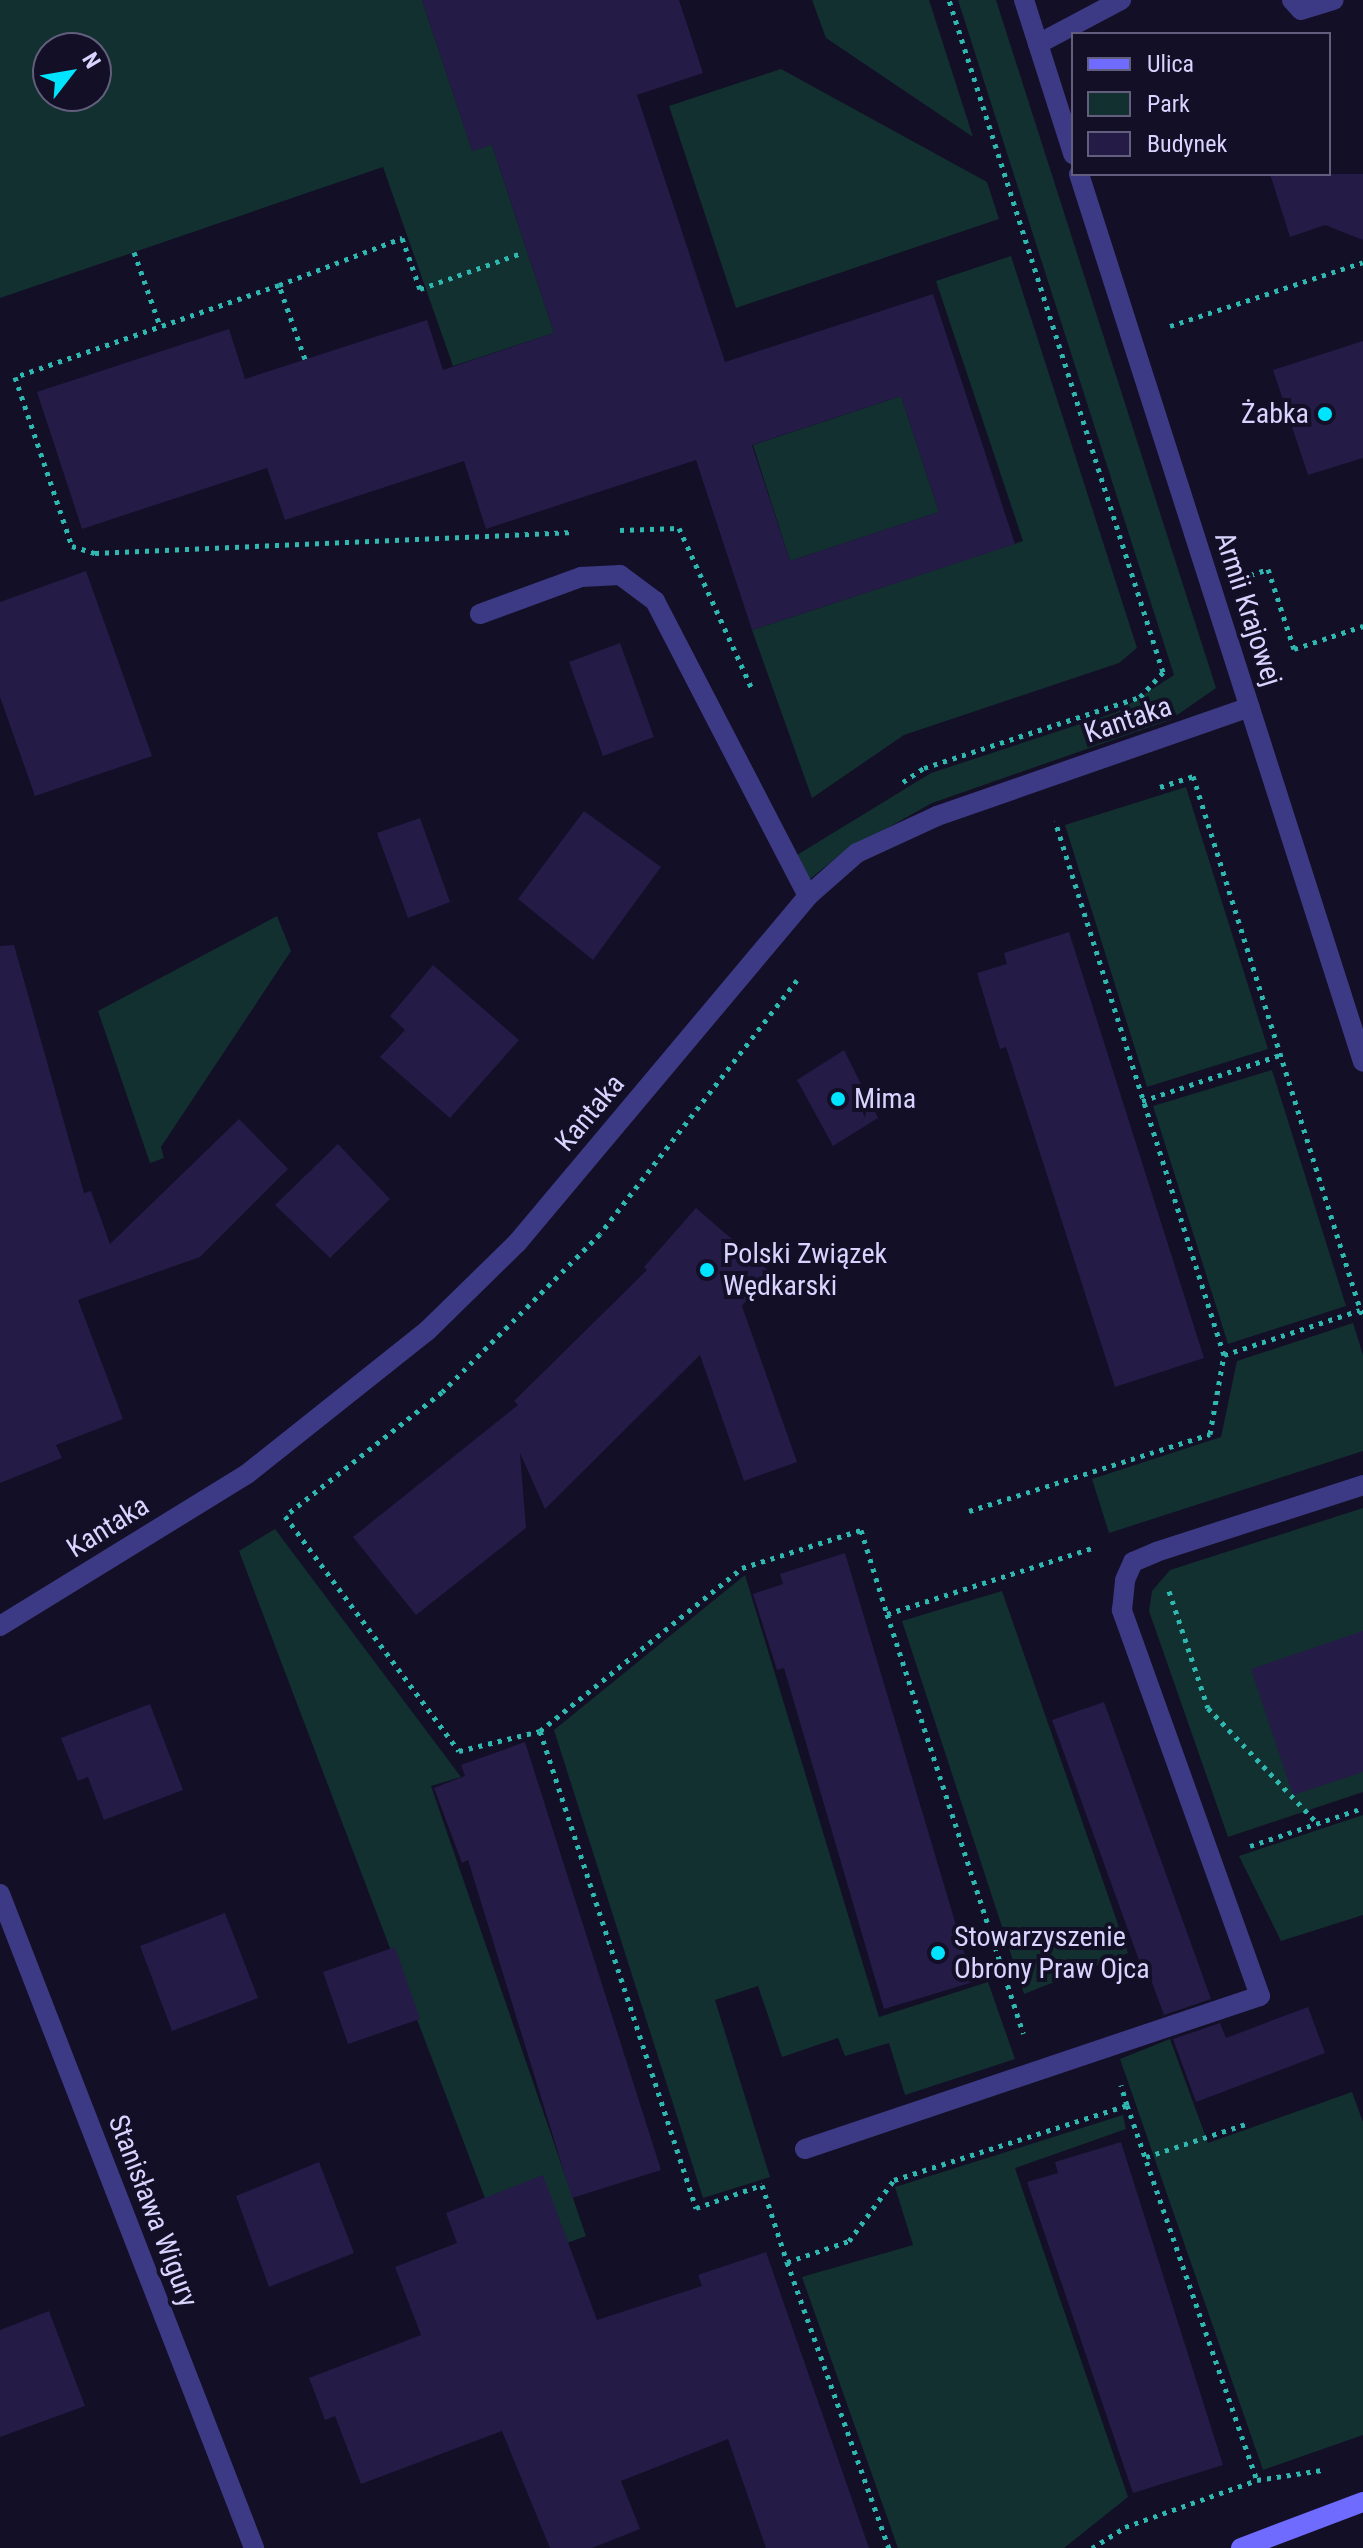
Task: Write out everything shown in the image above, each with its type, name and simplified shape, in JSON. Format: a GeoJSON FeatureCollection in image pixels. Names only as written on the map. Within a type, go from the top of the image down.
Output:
{"type":"FeatureCollection","features":[{"type":"Feature","properties":{"kind":"main road"},"geometry":{"type":"LineString","coordinates":[[1241,2548],[1363,2502]]}},
{"type":"Feature","properties":{"kind":"street"},"geometry":{"type":"LineString","coordinates":[[1024,0],[1071,148]]}},
{"type":"Feature","properties":{"kind":"street"},"geometry":{"type":"LineString","coordinates":[[1038,44],[1121,0]]}},
{"type":"Feature","properties":{"kind":"street"},"geometry":{"type":"LineString","coordinates":[[1292,0],[1301,10],[1333,0]]}},
{"type":"Feature","properties":{"kind":"street","name":"Armii Krajowej"},"geometry":{"type":"LineString","coordinates":[[1080,176],[1363,1062]]}},
{"type":"Feature","properties":{"kind":"street"},"geometry":{"type":"LineString","coordinates":[[480,614],[581,577],[620,575],[655,601],[808,896]]}},
{"type":"Feature","properties":{"kind":"street","name":"Kantaka"},"geometry":{"type":"LineString","coordinates":[[0,1626],[247,1474],[427,1331],[517,1243],[808,896],[857,853],[937,816],[1250,707]]}},
{"type":"Feature","properties":{"kind":"street"},"geometry":{"type":"LineString","coordinates":[[805,2149],[1108,2050],[1260,1996],[1122,1610],[1125,1580],[1133,1562],[1156,1552],[1363,1485]]}},
{"type":"Feature","properties":{"kind":"street","name":"Stanisława Wigury"},"geometry":{"type":"LineString","coordinates":[[0,1894],[254,2548]]}},
{"type":"Feature","properties":{"kind":"path"},"geometry":{"type":"LineString","coordinates":[[898,785],[924,768],[1140,697],[1163,672],[949,0]]}},
{"type":"Feature","properties":{"kind":"path"},"geometry":{"type":"LineString","coordinates":[[519,254],[420,289],[402,238],[279,285],[15,377],[72,546],[95,553],[584,532]]}},
{"type":"Feature","properties":{"kind":"path"},"geometry":{"type":"LineString","coordinates":[[134,252],[160,326]]}},
{"type":"Feature","properties":{"kind":"path"},"geometry":{"type":"LineString","coordinates":[[1132,339],[1363,262]]}},
{"type":"Feature","properties":{"kind":"path"},"geometry":{"type":"LineString","coordinates":[[279,285],[305,359]]}},
{"type":"Feature","properties":{"kind":"path"},"geometry":{"type":"LineString","coordinates":[[616,531],[679,528],[756,697]]}},
{"type":"Feature","properties":{"kind":"path"},"geometry":{"type":"LineString","coordinates":[[1211,588],[1268,569],[1294,649],[1363,626]]}},
{"type":"Feature","properties":{"kind":"path"},"geometry":{"type":"LineString","coordinates":[[1152,790],[1193,776],[1363,1318]]}},
{"type":"Feature","properties":{"kind":"path"},"geometry":{"type":"LineString","coordinates":[[1041,826],[1069,817]]}},
{"type":"Feature","properties":{"kind":"path"},"geometry":{"type":"LineString","coordinates":[[969,1511],[1210,1434],[1224,1355],[1055,821]]}},
{"type":"Feature","properties":{"kind":"path"},"geometry":{"type":"LineString","coordinates":[[805,969],[600,1234],[442,1392],[285,1516],[459,1751],[540,1731],[742,1568],[861,1530],[1036,2072]]}},
{"type":"Feature","properties":{"kind":"path"},"geometry":{"type":"LineString","coordinates":[[1142,1101],[1280,1055]]}},
{"type":"Feature","properties":{"kind":"path"},"geometry":{"type":"LineString","coordinates":[[1224,1355],[1360,1310]]}},
{"type":"Feature","properties":{"kind":"path"},"geometry":{"type":"LineString","coordinates":[[887,1614],[1105,1544]]}},
{"type":"Feature","properties":{"kind":"path"},"geometry":{"type":"LineString","coordinates":[[1156,1552],[1208,1708],[1318,1824]]}},
{"type":"Feature","properties":{"kind":"path"},"geometry":{"type":"LineString","coordinates":[[540,1731],[696,2208],[762,2185],[889,2548]]}},
{"type":"Feature","properties":{"kind":"path"},"geometry":{"type":"LineString","coordinates":[[1211,1859],[1363,1808]]}},
{"type":"Feature","properties":{"kind":"path"},"geometry":{"type":"LineString","coordinates":[[1108,2050],[1257,2480]]}},
{"type":"Feature","properties":{"kind":"path"},"geometry":{"type":"LineString","coordinates":[[787,2262],[849,2241],[894,2180],[1127,2105]]}},
{"type":"Feature","properties":{"kind":"path"},"geometry":{"type":"LineString","coordinates":[[1146,2157],[1249,2123]]}},
{"type":"Feature","properties":{"kind":"path"},"geometry":{"type":"LineString","coordinates":[[1092,2548],[1125,2527],[1257,2480],[1334,2468]]}},
{"type":"Feature","properties":{"kind":"green space"},"geometry":{"type":"Polygon","coordinates":[[[0,0],[422,0],[472,150],[492,145],[554,333],[453,366],[383,167],[0,298],[0,0]]]}},
{"type":"Feature","properties":{"kind":"green space"},"geometry":{"type":"Polygon","coordinates":[[[812,0],[929,0],[973,137],[826,38],[812,0]]]}},
{"type":"Feature","properties":{"kind":"green space"},"geometry":{"type":"Polygon","coordinates":[[[958,0],[996,0],[1216,688],[1170,720],[932,803],[841,854],[810,879],[797,855],[931,773],[1117,712],[1174,675],[958,0]]]}},
{"type":"Feature","properties":{"kind":"green space"},"geometry":{"type":"Polygon","coordinates":[[[781,69],[987,182],[999,219],[736,308],[669,106],[781,69]]]}},
{"type":"Feature","properties":{"kind":"green space"},"geometry":{"type":"Polygon","coordinates":[[[1011,256],[1137,648],[1119,663],[904,735],[812,798],[752,630],[1023,541],[936,281],[1011,256]]]}},
{"type":"Feature","properties":{"kind":"green space"},"geometry":{"type":"Polygon","coordinates":[[[901,396],[939,512],[790,561],[753,445],[901,396]]]}},
{"type":"Feature","properties":{"kind":"green space"},"geometry":{"type":"Polygon","coordinates":[[[1186,787],[1268,1049],[1147,1087],[1065,825],[1186,787]]]}},
{"type":"Feature","properties":{"kind":"green space"},"geometry":{"type":"Polygon","coordinates":[[[277,916],[291,951],[161,1147],[164,1158],[150,1163],[98,1011],[277,916]]]}},
{"type":"Feature","properties":{"kind":"green space"},"geometry":{"type":"Polygon","coordinates":[[[1272,1070],[1346,1306],[1228,1344],[1153,1106],[1272,1070]]]}},
{"type":"Feature","properties":{"kind":"green space"},"geometry":{"type":"Polygon","coordinates":[[[1353,1323],[1363,1355],[1363,1451],[1109,1533],[1092,1479],[1221,1437],[1237,1361],[1353,1323]]]}},
{"type":"Feature","properties":{"kind":"green space"},"geometry":{"type":"Polygon","coordinates":[[[1363,1508],[1363,1792],[1228,1837],[1149,1611],[1152,1591],[1170,1570],[1363,1508]]]}},
{"type":"Feature","properties":{"kind":"green space"},"geometry":{"type":"Polygon","coordinates":[[[275,1529],[461,1777],[431,1786],[586,2236],[510,2264],[239,1551],[275,1529]]]}},
{"type":"Feature","properties":{"kind":"green space"},"geometry":{"type":"Polygon","coordinates":[[[745,1575],[879,2017],[988,1982],[1015,2059],[905,2095],[889,2043],[845,2056],[838,2038],[782,2057],[758,1986],[715,2000],[770,2177],[703,2198],[554,1730],[745,1575]]]}},
{"type":"Feature","properties":{"kind":"green space"},"geometry":{"type":"Polygon","coordinates":[[[1002,1591],[1128,1953],[1024,1994],[902,1621],[1002,1591]]]}},
{"type":"Feature","properties":{"kind":"green space"},"geometry":{"type":"Polygon","coordinates":[[[1363,1815],[1363,1915],[1281,1941],[1239,1856],[1363,1815]]]}},
{"type":"Feature","properties":{"kind":"green space"},"geometry":{"type":"Polygon","coordinates":[[[1170,2039],[1208,2143],[1352,2092],[1363,2122],[1363,2435],[1263,2470],[1120,2059],[1170,2039]]]}},
{"type":"Feature","properties":{"kind":"green space"},"geometry":{"type":"Polygon","coordinates":[[[1123,2115],[1126,2129],[1015,2168],[1128,2497],[1064,2548],[898,2548],[802,2277],[913,2245],[895,2187],[1123,2115]]]}},
{"type":"Feature","properties":{"kind":"building"},"geometry":{"type":"Polygon","coordinates":[[[422,0],[679,0],[703,73],[637,95],[725,362],[933,294],[1015,544],[752,630],[696,460],[486,529],[464,461],[285,520],[267,468],[82,529],[37,392],[229,329],[245,379],[427,320],[443,370],[554,333],[492,145],[472,151],[422,0]],[[901,396],[752,445],[790,561],[939,512],[901,396]]]}},
{"type":"Feature","properties":{"kind":"building"},"geometry":{"type":"Polygon","coordinates":[[[1363,174],[1363,240],[1325,225],[1290,237],[1271,176],[1363,174]]]}},
{"type":"Feature","properties":{"kind":"building","name":"Żabka"},"geometry":{"type":"Polygon","coordinates":[[[1363,341],[1363,458],[1308,475],[1273,370],[1363,341]]]}},
{"type":"Feature","properties":{"kind":"building"},"geometry":{"type":"Polygon","coordinates":[[[86,571],[152,756],[35,796],[0,697],[0,602],[86,571]]]}},
{"type":"Feature","properties":{"kind":"building"},"geometry":{"type":"Polygon","coordinates":[[[620,643],[654,737],[603,756],[569,662],[620,643]]]}},
{"type":"Feature","properties":{"kind":"building"},"geometry":{"type":"Polygon","coordinates":[[[584,811],[661,867],[593,960],[518,899],[584,811]]]}},
{"type":"Feature","properties":{"kind":"building"},"geometry":{"type":"Polygon","coordinates":[[[420,818],[450,902],[408,918],[377,833],[420,818]]]}},
{"type":"Feature","properties":{"kind":"building"},"geometry":{"type":"Polygon","coordinates":[[[1069,932],[1204,1358],[1115,1387],[1006,1047],[1000,1049],[977,973],[1007,964],[1004,953],[1069,932]]]}},
{"type":"Feature","properties":{"kind":"building"},"geometry":{"type":"Polygon","coordinates":[[[14,945],[84,1193],[91,1191],[110,1244],[239,1119],[288,1169],[200,1257],[78,1300],[123,1419],[56,1445],[62,1458],[0,1483],[0,946],[14,945]]]}},
{"type":"Feature","properties":{"kind":"building"},"geometry":{"type":"Polygon","coordinates":[[[433,965],[519,1040],[450,1118],[380,1057],[405,1030],[390,1016],[433,965]]]}},
{"type":"Feature","properties":{"kind":"building","name":"Mima"},"geometry":{"type":"Polygon","coordinates":[[[844,1050],[878,1118],[833,1146],[797,1080],[844,1050]]]}},
{"type":"Feature","properties":{"kind":"building"},"geometry":{"type":"Polygon","coordinates":[[[338,1144],[390,1199],[330,1258],[275,1205],[338,1144]]]}},
{"type":"Feature","properties":{"kind":"building"},"geometry":{"type":"Polygon","coordinates":[[[696,1208],[770,1272],[742,1306],[797,1462],[744,1481],[700,1355],[545,1509],[520,1453],[526,1528],[416,1615],[353,1537],[518,1405],[514,1401],[647,1270],[644,1267],[696,1208]]]}},
{"type":"Feature","properties":{"kind":"building"},"geometry":{"type":"Polygon","coordinates":[[[845,1553],[973,1982],[884,2009],[784,1668],[777,1670],[753,1594],[783,1584],[780,1574],[845,1553]]]}},
{"type":"Feature","properties":{"kind":"building"},"geometry":{"type":"Polygon","coordinates":[[[1363,1631],[1363,1772],[1293,1795],[1251,1669],[1363,1631]]]}},
{"type":"Feature","properties":{"kind":"building"},"geometry":{"type":"Polygon","coordinates":[[[1104,1702],[1211,1999],[1164,2015],[1148,1972],[1144,1974],[1052,1720],[1104,1702]]]}},
{"type":"Feature","properties":{"kind":"building"},"geometry":{"type":"Polygon","coordinates":[[[150,1704],[183,1790],[104,1820],[88,1777],[78,1781],[61,1738],[150,1704]]]}},
{"type":"Feature","properties":{"kind":"building"},"geometry":{"type":"Polygon","coordinates":[[[525,1742],[661,2170],[572,2198],[468,1860],[462,1863],[434,1788],[465,1776],[461,1765],[525,1742]]]}},
{"type":"Feature","properties":{"kind":"building"},"geometry":{"type":"Polygon","coordinates":[[[225,1913],[258,1998],[172,2031],[140,1946],[225,1913]]]}},
{"type":"Feature","properties":{"kind":"building"},"geometry":{"type":"Polygon","coordinates":[[[395,1947],[420,2019],[348,2044],[323,1972],[395,1947]]]}},
{"type":"Feature","properties":{"kind":"building"},"geometry":{"type":"Polygon","coordinates":[[[1308,2007],[1325,2053],[1196,2102],[1173,2039],[1220,2023],[1226,2038],[1308,2007]]]}},
{"type":"Feature","properties":{"kind":"building"},"geometry":{"type":"Polygon","coordinates":[[[1121,2142],[1223,2465],[1133,2493],[1027,2182],[1058,2173],[1055,2162],[1121,2142]]]}},
{"type":"Feature","properties":{"kind":"building"},"geometry":{"type":"Polygon","coordinates":[[[319,2162],[354,2253],[269,2287],[236,2196],[319,2162]]]}},
{"type":"Feature","properties":{"kind":"building"},"geometry":{"type":"Polygon","coordinates":[[[543,2175],[597,2320],[702,2286],[698,2275],[766,2252],[869,2548],[766,2548],[728,2439],[621,2481],[640,2529],[592,2548],[550,2548],[502,2431],[361,2484],[335,2416],[325,2420],[309,2378],[421,2335],[395,2267],[457,2243],[446,2213],[543,2175]]]}},
{"type":"Feature","properties":{"kind":"building"},"geometry":{"type":"Polygon","coordinates":[[[49,2311],[85,2406],[0,2437],[0,2330],[49,2311]]]}},
{"type":"Feature","properties":{"kind":"place","name":"Żabka"},"geometry":{"type":"Point","coordinates":[1325,414]}},
{"type":"Feature","properties":{"kind":"place","name":"Mima"},"geometry":{"type":"Point","coordinates":[838,1099]}},
{"type":"Feature","properties":{"kind":"place","name":"Polski Związek Wędkarski"},"geometry":{"type":"Point","coordinates":[707,1270]}},
{"type":"Feature","properties":{"kind":"place","name":"Stowarzyszenie Obrony Praw Ojca"},"geometry":{"type":"Point","coordinates":[938,1953]}}]}
